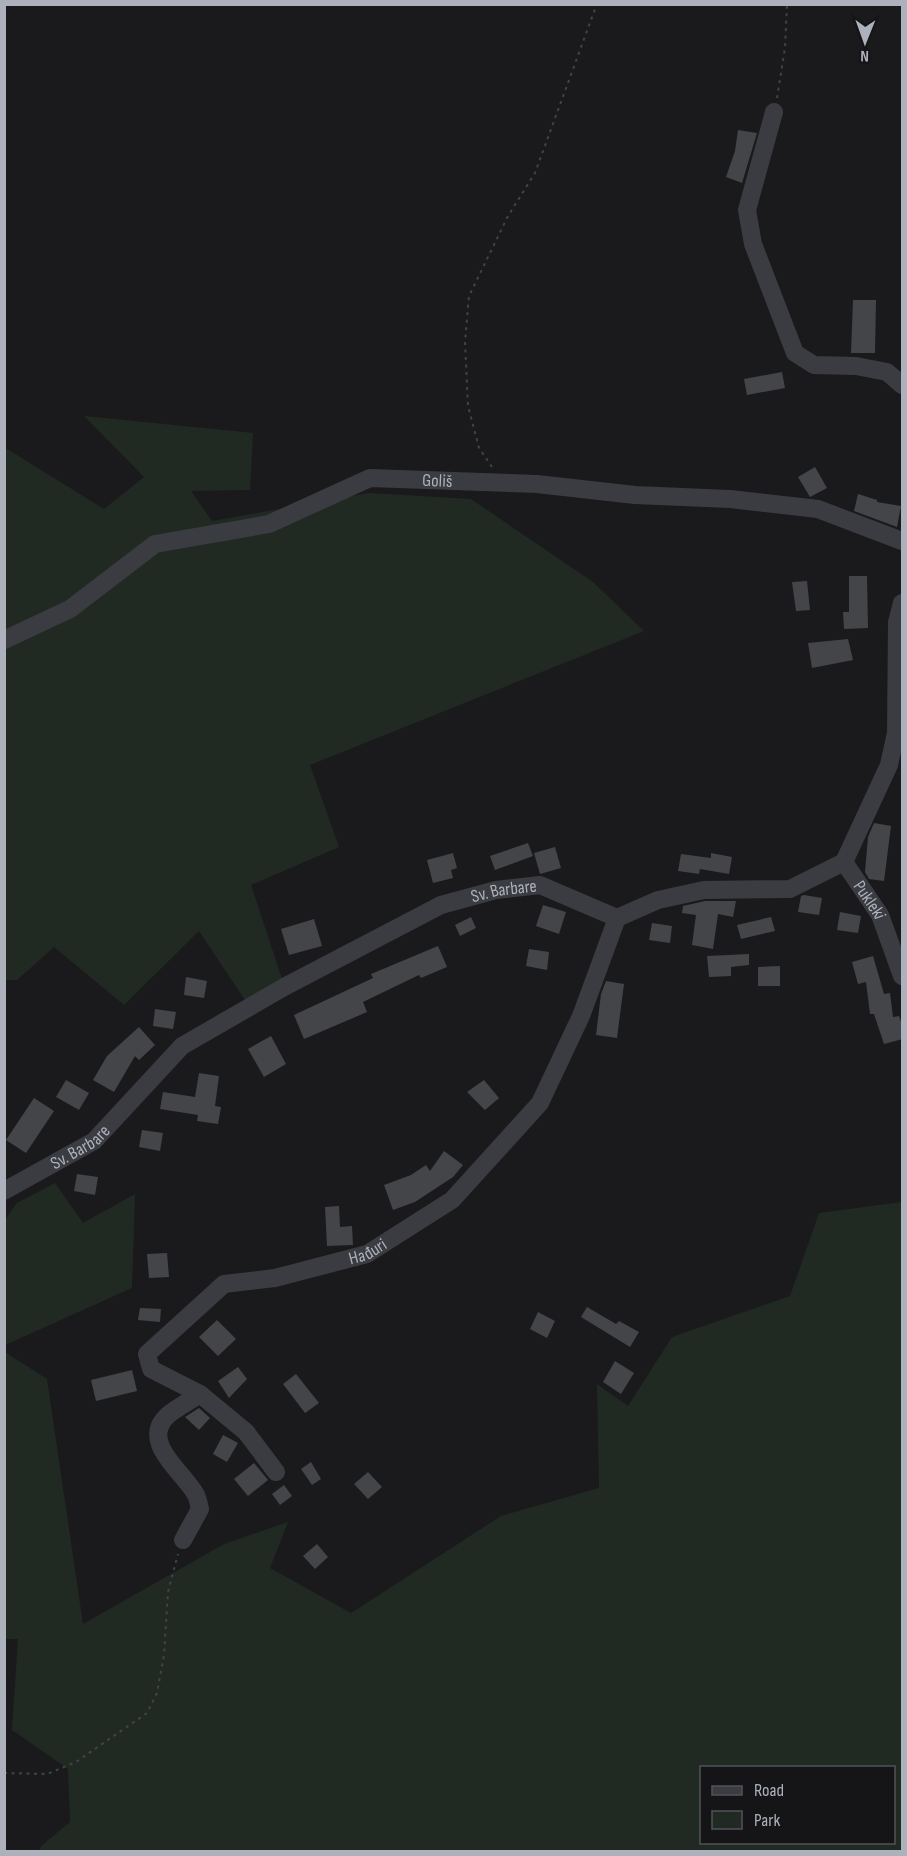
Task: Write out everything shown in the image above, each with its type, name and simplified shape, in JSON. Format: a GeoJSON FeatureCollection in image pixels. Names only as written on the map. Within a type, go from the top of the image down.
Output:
{"type":"FeatureCollection","features":[{"type":"Feature","properties":{"kind":"street"},"geometry":{"type":"LineString","coordinates":[[774,112],[747,210],[753,244],[795,353],[814,365],[856,366],[887,372],[903,385]]}},
{"type":"Feature","properties":{"kind":"street","name":"Goliš"},"geometry":{"type":"LineString","coordinates":[[4,640],[70,609],[155,544],[269,524],[370,478],[513,483],[635,495],[730,499],[818,509],[903,541]]}},
{"type":"Feature","properties":{"kind":"street"},"geometry":{"type":"LineString","coordinates":[[617,918],[658,900],[704,890],[790,889],[843,862],[889,765],[897,733],[897,622],[903,603]]}},
{"type":"Feature","properties":{"kind":"street","name":"Pukleki"},"geometry":{"type":"LineString","coordinates":[[843,862],[880,915],[903,976]]}},
{"type":"Feature","properties":{"kind":"street","name":"Sv. Barbare"},"geometry":{"type":"LineString","coordinates":[[4,1191],[94,1141],[182,1046],[286,986],[441,905],[496,890],[540,885],[617,918]]}},
{"type":"Feature","properties":{"kind":"street","name":"Hađuri"},"geometry":{"type":"LineString","coordinates":[[276,1472],[246,1432],[200,1394],[151,1369],[147,1354],[224,1284],[274,1278],[367,1254],[452,1200],[540,1103],[581,1016],[617,918]]}},
{"type":"Feature","properties":{"kind":"street"},"geometry":{"type":"LineString","coordinates":[[183,1540],[200,1509],[196,1496],[171,1465],[159,1438],[160,1426],[167,1416],[200,1394]]}},
{"type":"Feature","properties":{"kind":"path"},"geometry":{"type":"LineString","coordinates":[[513,483],[492,467],[479,448],[468,406],[465,342],[469,296],[508,216],[535,173],[595,9],[594,4]]}},
{"type":"Feature","properties":{"kind":"path"},"geometry":{"type":"LineString","coordinates":[[774,112],[785,48],[787,4]]}},
{"type":"Feature","properties":{"kind":"path"},"geometry":{"type":"LineString","coordinates":[[4,1773],[47,1774],[76,1762],[147,1713],[157,1694],[164,1655],[168,1592],[183,1540]]}},
{"type":"Feature","properties":{"kind":"green space"},"geometry":{"type":"Polygon","coordinates":[[[84,416],[253,433],[250,490],[191,491],[212,521],[369,493],[471,499],[593,582],[644,631],[310,765],[339,847],[251,885],[282,979],[245,1000],[199,931],[124,1005],[54,947],[17,980],[5,980],[4,447],[104,509],[144,477],[84,416]]]}},
{"type":"Feature","properties":{"kind":"green space"},"geometry":{"type":"Polygon","coordinates":[[[55,1183],[83,1223],[135,1194],[132,1288],[5,1345],[5,1220],[17,1203],[55,1183]]]}},
{"type":"Feature","properties":{"kind":"green space"},"geometry":{"type":"Polygon","coordinates":[[[902,1202],[902,1851],[39,1851],[41,1846],[70,1822],[68,1769],[12,1730],[18,1639],[5,1639],[5,1352],[47,1379],[83,1624],[224,1544],[288,1522],[270,1568],[351,1613],[501,1516],[599,1488],[597,1384],[628,1406],[672,1337],[790,1296],[819,1213],[902,1202]]]}},
{"type":"Feature","properties":{"kind":"building"},"geometry":{"type":"Polygon","coordinates":[[[738,130],[757,133],[742,183],[726,177],[735,151],[738,130]]]}},
{"type":"Feature","properties":{"kind":"building"},"geometry":{"type":"Polygon","coordinates":[[[853,300],[876,300],[875,353],[851,353],[853,300]]]}},
{"type":"Feature","properties":{"kind":"building"},"geometry":{"type":"Polygon","coordinates":[[[782,372],[785,388],[747,395],[744,379],[782,372]]]}},
{"type":"Feature","properties":{"kind":"building"},"geometry":{"type":"Polygon","coordinates":[[[815,467],[827,488],[810,497],[798,477],[815,467]]]}},
{"type":"Feature","properties":{"kind":"building"},"geometry":{"type":"Polygon","coordinates":[[[858,494],[877,500],[877,502],[901,506],[897,527],[854,511],[858,494]]]}},
{"type":"Feature","properties":{"kind":"building"},"geometry":{"type":"Polygon","coordinates":[[[849,576],[867,576],[868,628],[844,629],[843,612],[849,612],[849,576]]]}},
{"type":"Feature","properties":{"kind":"building"},"geometry":{"type":"Polygon","coordinates":[[[807,581],[810,610],[796,611],[792,582],[807,581]]]}},
{"type":"Feature","properties":{"kind":"building"},"geometry":{"type":"Polygon","coordinates":[[[848,639],[853,660],[812,668],[808,643],[848,639]]]}},
{"type":"Feature","properties":{"kind":"building"},"geometry":{"type":"Polygon","coordinates":[[[874,823],[891,826],[884,881],[869,879],[865,872],[868,837],[874,823]]]}},
{"type":"Feature","properties":{"kind":"building"},"geometry":{"type":"Polygon","coordinates":[[[528,843],[533,856],[495,870],[490,856],[528,843]]]}},
{"type":"Feature","properties":{"kind":"building"},"geometry":{"type":"Polygon","coordinates":[[[555,847],[561,868],[540,874],[534,853],[555,847]]]}},
{"type":"Feature","properties":{"kind":"building"},"geometry":{"type":"Polygon","coordinates":[[[453,853],[457,868],[451,870],[453,878],[433,883],[427,860],[453,853]]]}},
{"type":"Feature","properties":{"kind":"building"},"geometry":{"type":"Polygon","coordinates":[[[711,853],[732,857],[729,874],[700,869],[699,874],[678,871],[681,854],[711,858],[711,853]]]}},
{"type":"Feature","properties":{"kind":"building"},"geometry":{"type":"Polygon","coordinates":[[[801,896],[822,898],[819,915],[798,912],[801,896]]]}},
{"type":"Feature","properties":{"kind":"building"},"geometry":{"type":"Polygon","coordinates":[[[705,901],[736,901],[733,917],[718,914],[713,949],[692,945],[696,915],[682,913],[683,906],[705,901]]]}},
{"type":"Feature","properties":{"kind":"building"},"geometry":{"type":"Polygon","coordinates":[[[543,905],[566,912],[559,934],[536,926],[543,905]]]}},
{"type":"Feature","properties":{"kind":"building"},"geometry":{"type":"Polygon","coordinates":[[[840,912],[861,916],[858,933],[837,930],[840,912]]]}},
{"type":"Feature","properties":{"kind":"building"},"geometry":{"type":"Polygon","coordinates":[[[471,917],[476,928],[460,936],[455,925],[471,917]]]}},
{"type":"Feature","properties":{"kind":"building"},"geometry":{"type":"Polygon","coordinates":[[[771,917],[775,931],[741,939],[737,925],[771,917]]]}},
{"type":"Feature","properties":{"kind":"building"},"geometry":{"type":"Polygon","coordinates":[[[314,919],[322,946],[289,955],[281,929],[314,919]]]}},
{"type":"Feature","properties":{"kind":"building"},"geometry":{"type":"Polygon","coordinates":[[[652,923],[672,926],[670,943],[649,940],[652,923]]]}},
{"type":"Feature","properties":{"kind":"building"},"geometry":{"type":"Polygon","coordinates":[[[438,946],[447,967],[421,978],[419,975],[363,1002],[367,1012],[304,1039],[294,1015],[373,978],[371,974],[438,946]]]}},
{"type":"Feature","properties":{"kind":"building"},"geometry":{"type":"Polygon","coordinates":[[[529,949],[549,952],[547,970],[526,966],[529,949]]]}},
{"type":"Feature","properties":{"kind":"building"},"geometry":{"type":"Polygon","coordinates":[[[749,954],[749,965],[731,967],[731,976],[709,977],[707,956],[749,954]]]}},
{"type":"Feature","properties":{"kind":"building"},"geometry":{"type":"Polygon","coordinates":[[[873,956],[884,994],[890,993],[893,1017],[899,1016],[903,1027],[903,1039],[884,1044],[874,1014],[870,1014],[866,982],[858,984],[852,962],[873,956]]]}},
{"type":"Feature","properties":{"kind":"building"},"geometry":{"type":"Polygon","coordinates":[[[780,966],[780,986],[758,986],[758,967],[780,966]]]}},
{"type":"Feature","properties":{"kind":"building"},"geometry":{"type":"Polygon","coordinates":[[[186,977],[207,981],[204,998],[184,995],[186,977]]]}},
{"type":"Feature","properties":{"kind":"building"},"geometry":{"type":"Polygon","coordinates":[[[606,981],[624,984],[617,1038],[596,1035],[601,994],[606,981]]]}},
{"type":"Feature","properties":{"kind":"building"},"geometry":{"type":"Polygon","coordinates":[[[155,1009],[176,1012],[173,1029],[153,1026],[155,1009]]]}},
{"type":"Feature","properties":{"kind":"building"},"geometry":{"type":"Polygon","coordinates":[[[139,1027],[155,1045],[139,1060],[135,1056],[114,1092],[93,1080],[107,1056],[139,1027]]]}},
{"type":"Feature","properties":{"kind":"building"},"geometry":{"type":"Polygon","coordinates":[[[271,1036],[286,1064],[264,1077],[248,1049],[271,1036]]]}},
{"type":"Feature","properties":{"kind":"building"},"geometry":{"type":"Polygon","coordinates":[[[199,1073],[219,1076],[215,1106],[221,1107],[218,1124],[197,1121],[198,1115],[160,1109],[163,1092],[195,1097],[199,1073]]]}},
{"type":"Feature","properties":{"kind":"building"},"geometry":{"type":"Polygon","coordinates":[[[66,1080],[89,1093],[79,1110],[56,1097],[66,1080]]]}},
{"type":"Feature","properties":{"kind":"building"},"geometry":{"type":"Polygon","coordinates":[[[484,1080],[499,1098],[485,1110],[467,1092],[484,1080]]]}},
{"type":"Feature","properties":{"kind":"building"},"geometry":{"type":"Polygon","coordinates":[[[34,1098],[54,1111],[26,1153],[6,1140],[34,1098]]]}},
{"type":"Feature","properties":{"kind":"building"},"geometry":{"type":"Polygon","coordinates":[[[142,1130],[163,1133],[160,1151],[139,1147],[142,1130]]]}},
{"type":"Feature","properties":{"kind":"building"},"geometry":{"type":"Polygon","coordinates":[[[444,1151],[463,1165],[453,1177],[415,1202],[393,1210],[384,1185],[411,1175],[426,1165],[430,1171],[444,1151]]]}},
{"type":"Feature","properties":{"kind":"building"},"geometry":{"type":"Polygon","coordinates":[[[77,1174],[98,1177],[95,1195],[74,1191],[77,1174]]]}},
{"type":"Feature","properties":{"kind":"building"},"geometry":{"type":"Polygon","coordinates":[[[339,1206],[340,1227],[352,1226],[353,1245],[327,1246],[325,1207],[339,1206]]]}},
{"type":"Feature","properties":{"kind":"building"},"geometry":{"type":"Polygon","coordinates":[[[167,1253],[169,1277],[149,1278],[147,1254],[167,1253]]]}},
{"type":"Feature","properties":{"kind":"building"},"geometry":{"type":"Polygon","coordinates":[[[587,1307],[616,1324],[619,1321],[639,1332],[630,1347],[581,1317],[587,1307]]]}},
{"type":"Feature","properties":{"kind":"building"},"geometry":{"type":"Polygon","coordinates":[[[140,1308],[161,1309],[160,1322],[138,1320],[140,1308]]]}},
{"type":"Feature","properties":{"kind":"building"},"geometry":{"type":"Polygon","coordinates":[[[538,1312],[555,1321],[547,1338],[530,1329],[538,1312]]]}},
{"type":"Feature","properties":{"kind":"building"},"geometry":{"type":"Polygon","coordinates":[[[217,1320],[236,1339],[218,1356],[199,1337],[217,1320]]]}},
{"type":"Feature","properties":{"kind":"building"},"geometry":{"type":"Polygon","coordinates":[[[615,1361],[634,1373],[621,1394],[603,1382],[615,1361]]]}},
{"type":"Feature","properties":{"kind":"building"},"geometry":{"type":"Polygon","coordinates":[[[238,1367],[247,1379],[229,1398],[218,1381],[238,1367]]]}},
{"type":"Feature","properties":{"kind":"building"},"geometry":{"type":"Polygon","coordinates":[[[132,1370],[137,1391],[96,1401],[91,1380],[132,1370]]]}},
{"type":"Feature","properties":{"kind":"building"},"geometry":{"type":"Polygon","coordinates":[[[296,1374],[319,1403],[305,1413],[283,1384],[296,1374]]]}},
{"type":"Feature","properties":{"kind":"building"},"geometry":{"type":"Polygon","coordinates":[[[199,1408],[210,1418],[199,1430],[185,1417],[199,1408]]]}},
{"type":"Feature","properties":{"kind":"building"},"geometry":{"type":"Polygon","coordinates":[[[223,1435],[238,1443],[227,1462],[213,1454],[223,1435]]]}},
{"type":"Feature","properties":{"kind":"building"},"geometry":{"type":"Polygon","coordinates":[[[311,1462],[321,1479],[312,1485],[301,1469],[311,1462]]]}},
{"type":"Feature","properties":{"kind":"building"},"geometry":{"type":"Polygon","coordinates":[[[254,1463],[268,1480],[248,1496],[234,1479],[254,1463]]]}},
{"type":"Feature","properties":{"kind":"building"},"geometry":{"type":"Polygon","coordinates":[[[368,1472],[382,1487],[368,1499],[354,1484],[368,1472]]]}},
{"type":"Feature","properties":{"kind":"building"},"geometry":{"type":"Polygon","coordinates":[[[284,1485],[292,1496],[280,1505],[272,1494],[284,1485]]]}},
{"type":"Feature","properties":{"kind":"building"},"geometry":{"type":"Polygon","coordinates":[[[317,1544],[328,1557],[315,1569],[303,1556],[317,1544]]]}}]}
